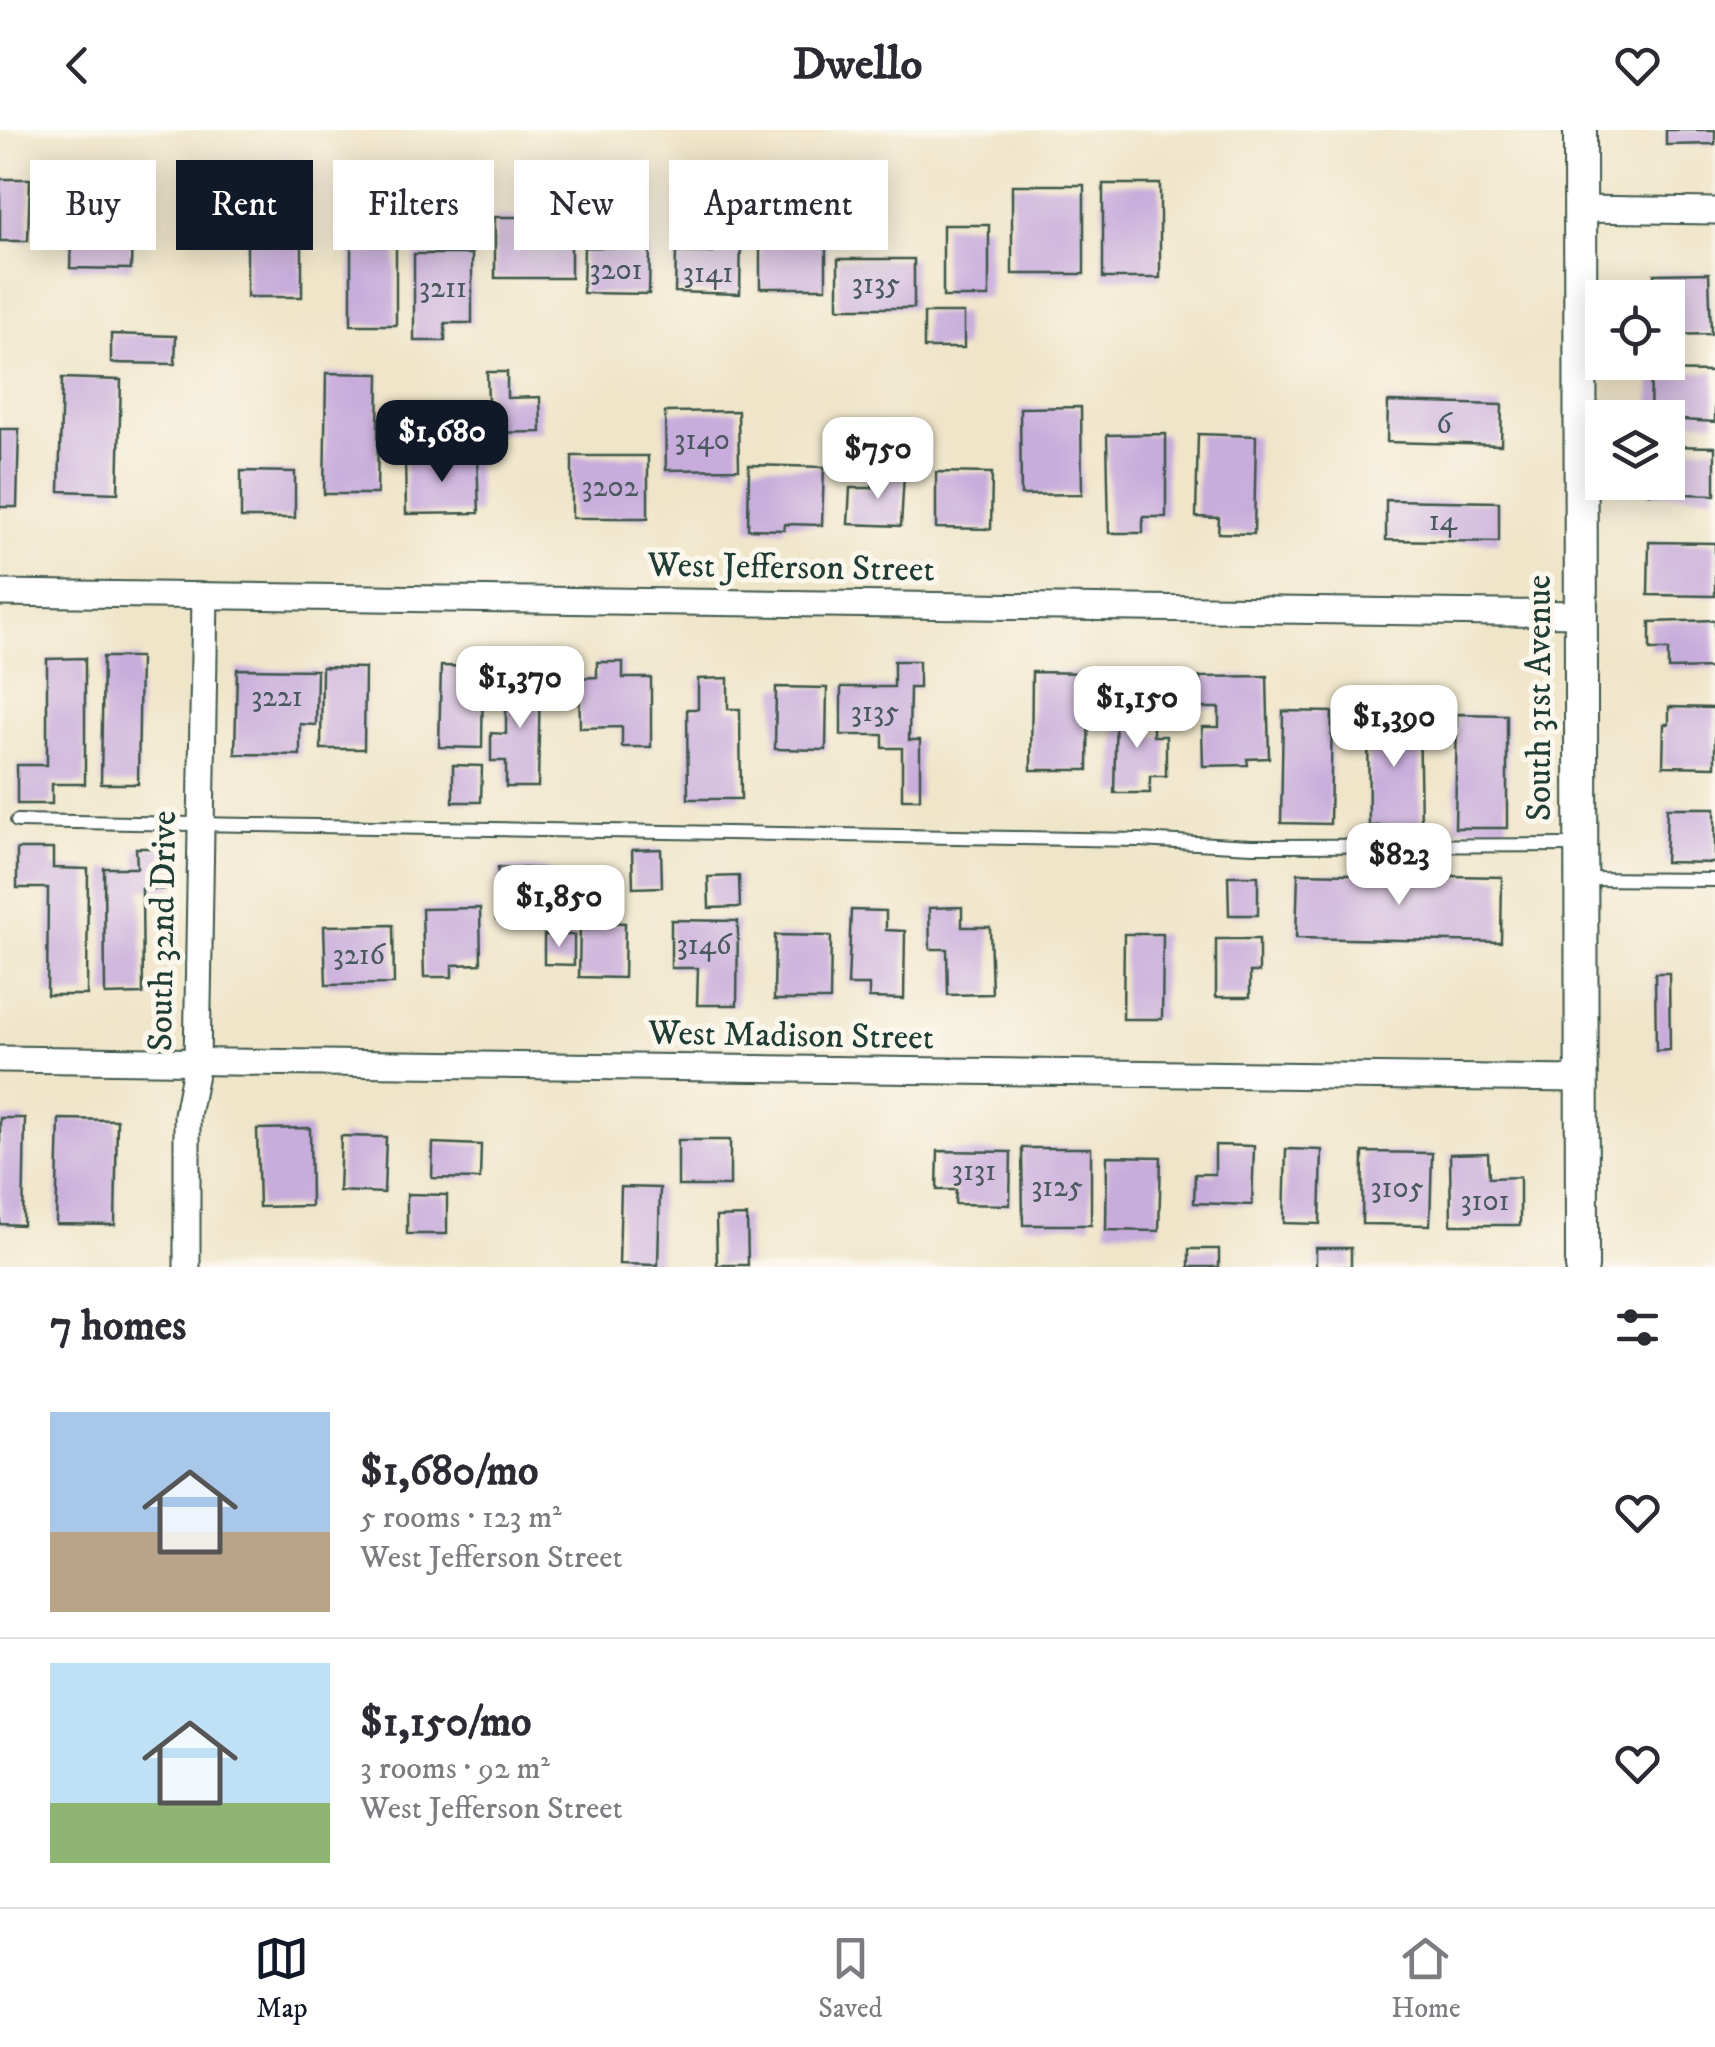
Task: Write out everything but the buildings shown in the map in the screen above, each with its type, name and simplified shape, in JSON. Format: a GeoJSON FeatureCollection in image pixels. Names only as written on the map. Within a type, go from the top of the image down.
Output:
{"type":"FeatureCollection","features":[{"type":"Feature","properties":{"kind":"street","name":"South 31st Avenue"},"geometry":{"type":"LineString","coordinates":[[1580,130],[1582,1267]]}},
{"type":"Feature","properties":{"kind":"street"},"geometry":{"type":"LineString","coordinates":[[1580,209],[1715,211]]}},
{"type":"Feature","properties":{"kind":"street","name":"West Jefferson Street"},"geometry":{"type":"LineString","coordinates":[[0,592],[1580,614]]}},
{"type":"Feature","properties":{"kind":"street","name":"South 32nd Drive"},"geometry":{"type":"LineString","coordinates":[[187,1267],[187,1114],[197,1064],[205,596]]}},
{"type":"Feature","properties":{"kind":"street","name":"West Madison Street"},"geometry":{"type":"LineString","coordinates":[[0,1059],[1581,1079]]}},
{"type":"Feature","properties":{"kind":"lane"},"geometry":{"type":"LineString","coordinates":[[17,821],[1138,840],[1252,846],[1579,846]]}},
{"type":"Feature","properties":{"kind":"lane"},"geometry":{"type":"LineString","coordinates":[[1580,879],[1715,880]]}}]}
